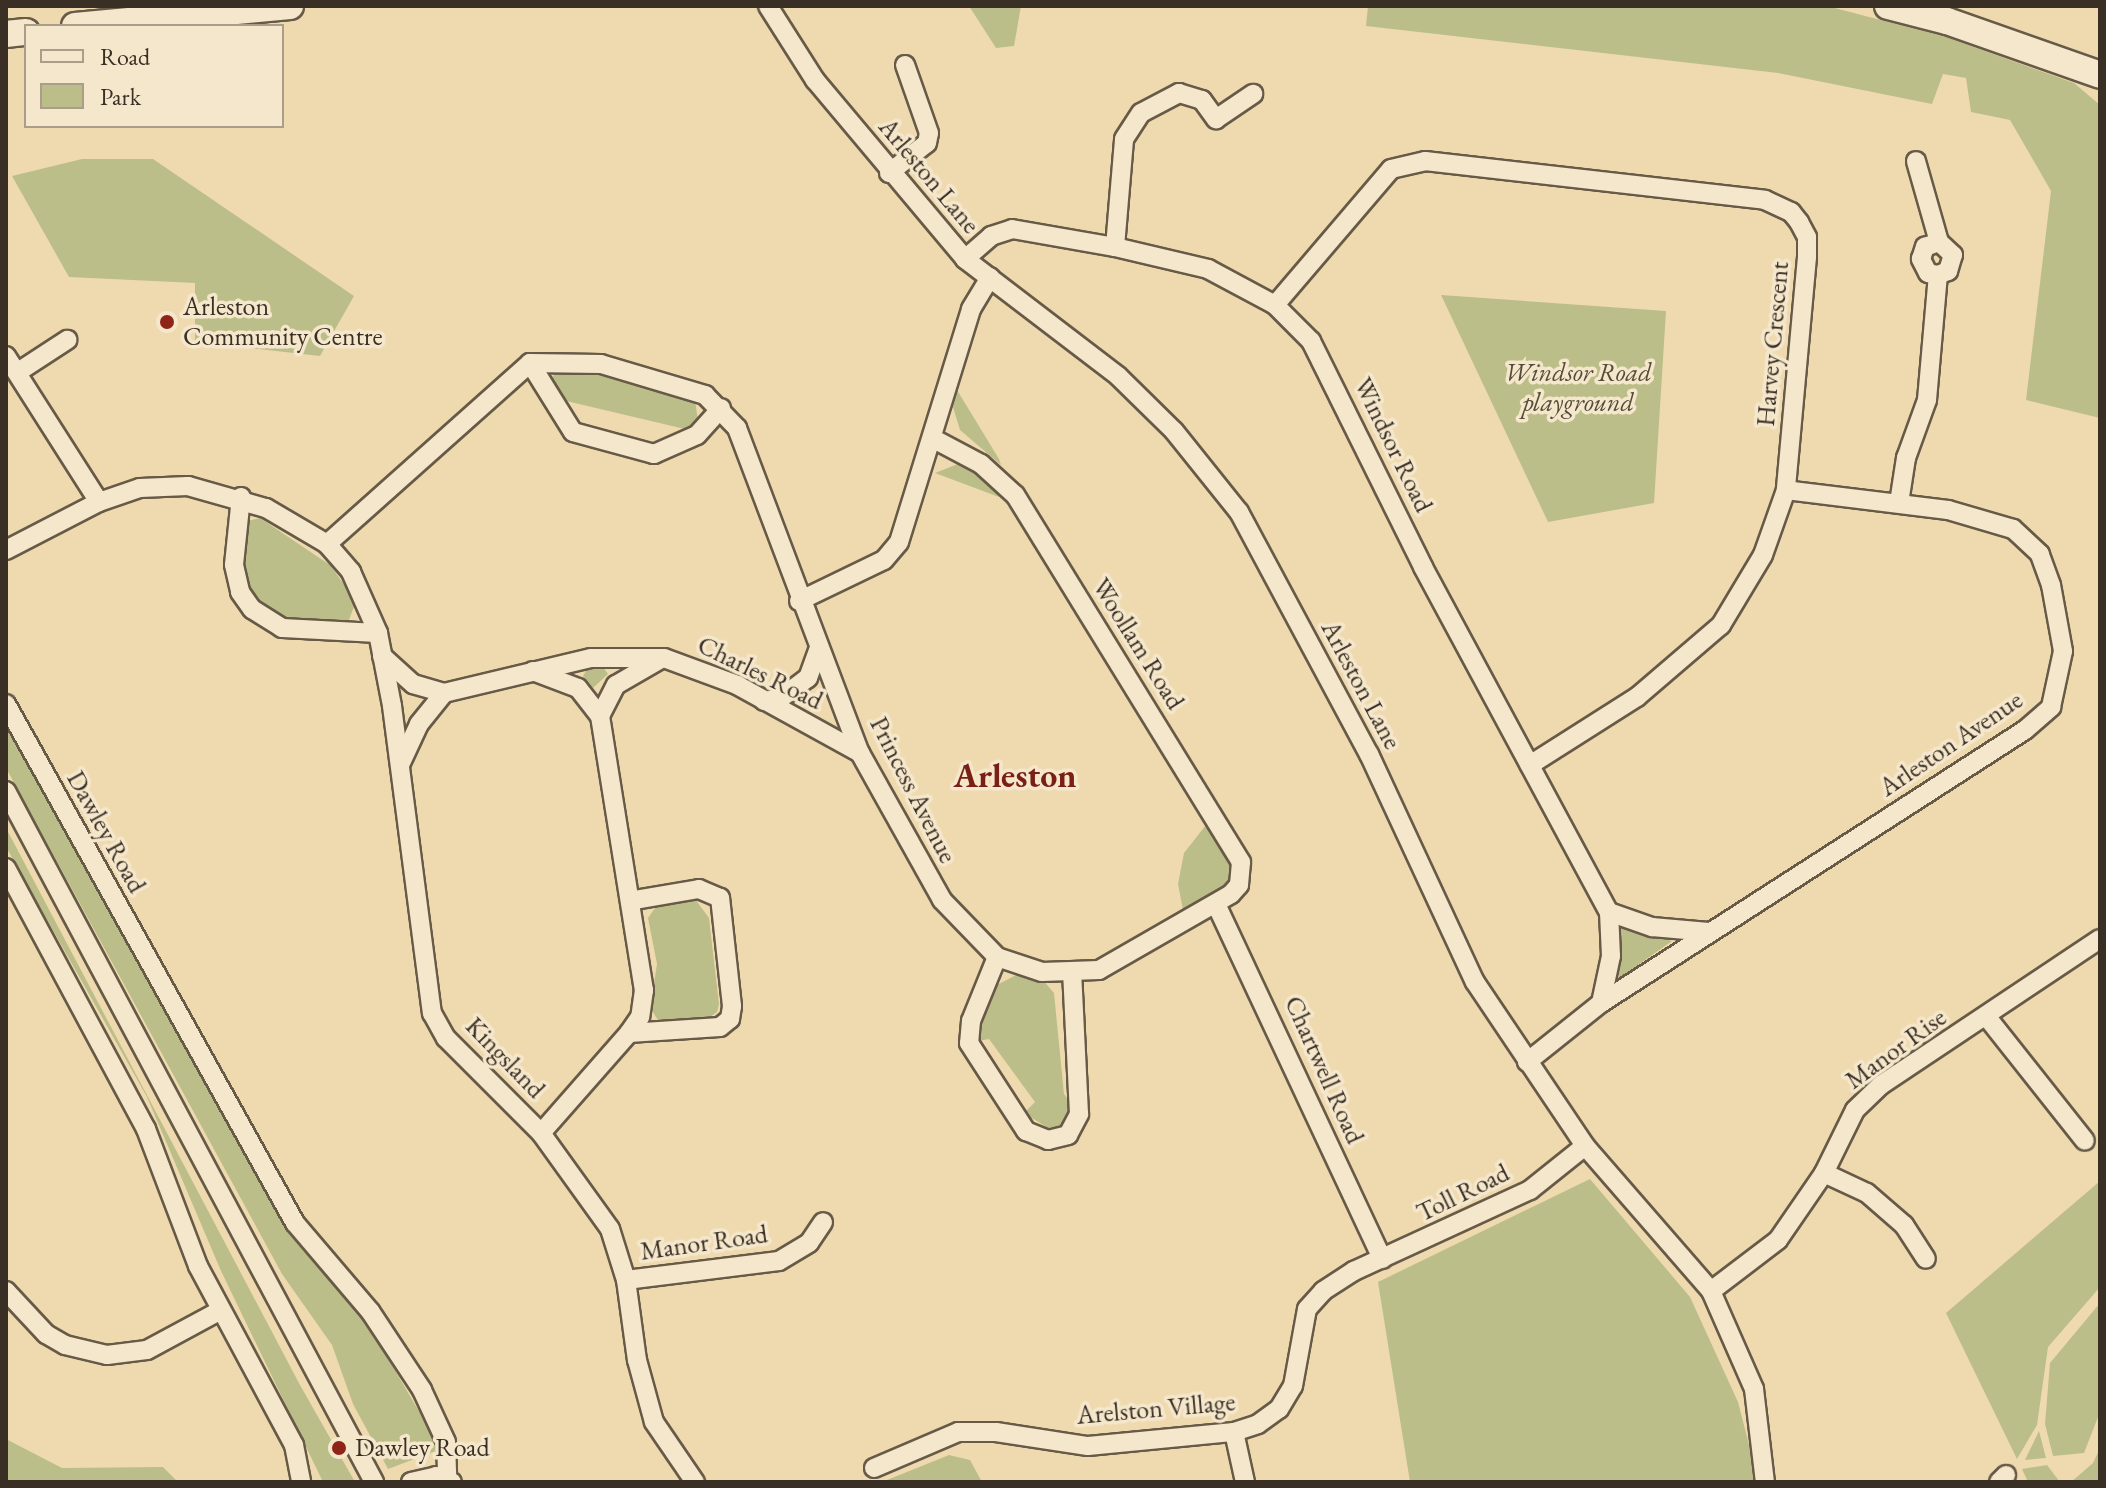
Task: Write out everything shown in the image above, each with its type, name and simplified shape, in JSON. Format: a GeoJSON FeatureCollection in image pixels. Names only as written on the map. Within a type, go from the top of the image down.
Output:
{"type":"FeatureCollection","features":[{"type":"Feature","properties":{"kind":"main road"},"geometry":{"type":"LineString","coordinates":[[85,24],[144,12],[290,6]]}},
{"type":"Feature","properties":{"kind":"main road"},"geometry":{"type":"LineString","coordinates":[[1888,6],[1947,21],[2072,68],[2100,75]]}},
{"type":"Feature","properties":{"kind":"main road"},"geometry":{"type":"LineString","coordinates":[[2072,68],[2100,86]]}},
{"type":"Feature","properties":{"kind":"street","name":"Arleston Lane"},"geometry":{"type":"LineString","coordinates":[[768,6],[815,80],[889,173],[965,259],[1118,376],[1174,431],[1239,512],[1369,754],[1475,982],[1585,1146],[1711,1291],[1754,1389],[1765,1482]]}},
{"type":"Feature","properties":{"kind":"street"},"geometry":{"type":"LineString","coordinates":[[889,173],[927,143],[929,133],[905,65]]}},
{"type":"Feature","properties":{"kind":"street"},"geometry":{"type":"LineString","coordinates":[[1115,247],[1124,139],[1141,113],[1179,93],[1202,100],[1216,119],[1253,94]]}},
{"type":"Feature","properties":{"kind":"street","name":"Harvey Crescent"},"geometry":{"type":"LineString","coordinates":[[1275,305],[1391,169],[1425,161],[1765,200],[1791,212],[1807,237],[1786,490],[1763,555],[1721,625],[1637,697],[1530,765]]}},
{"type":"Feature","properties":{"kind":"street"},"geometry":{"type":"LineString","coordinates":[[1899,503],[1906,458],[1927,400],[1938,275],[1948,271],[1953,255],[1939,242],[1916,161]]}},
{"type":"Feature","properties":{"kind":"street","name":"Windsor Road"},"geometry":{"type":"LineString","coordinates":[[965,259],[991,236],[1012,229],[1115,247],[1208,269],[1275,305],[1311,341],[1345,400],[1423,567],[1609,912],[1611,956],[1601,1003]]}},
{"type":"Feature","properties":{"kind":"street"},"geometry":{"type":"LineString","coordinates":[[799,601],[884,560],[899,542],[971,309],[990,277]]}},
{"type":"Feature","properties":{"kind":"street"},"geometry":{"type":"LineString","coordinates":[[18,372],[67,340]]}},
{"type":"Feature","properties":{"kind":"street"},"geometry":{"type":"LineString","coordinates":[[6,356],[99,502]]}},
{"type":"Feature","properties":{"kind":"street","name":"Princess Avenue"},"geometry":{"type":"LineString","coordinates":[[530,363],[572,360],[639,372],[683,384],[721,408],[737,428],[799,601],[860,753],[942,900],[997,957],[1042,972],[1072,973],[1118,962],[1216,904]]}},
{"type":"Feature","properties":{"kind":"street"},"geometry":{"type":"LineString","coordinates":[[327,544],[530,363],[573,432],[654,454],[697,435],[721,408]]}},
{"type":"Feature","properties":{"kind":"street","name":"Woollam Road"},"geometry":{"type":"LineString","coordinates":[[932,438],[981,464],[1015,495],[1237,852],[1239,885],[1216,904]]}},
{"type":"Feature","properties":{"kind":"street","name":"Kingsland"},"geometry":{"type":"LineString","coordinates":[[6,550],[99,502],[165,486],[241,497],[327,544],[366,597],[378,633],[432,1013],[446,1038],[541,1133],[610,1229],[626,1280],[637,1360],[654,1422],[695,1482]]}},
{"type":"Feature","properties":{"kind":"street","name":"Arleston Avenue"},"geometry":{"type":"LineString","coordinates":[[1527,1062],[1601,1003],[2025,730],[2051,707],[2063,651],[2040,554],[2003,525],[1899,503],[1786,490]]}},
{"type":"Feature","properties":{"kind":"street"},"geometry":{"type":"LineString","coordinates":[[241,497],[234,565],[240,592],[252,609],[282,628],[378,633]]}},
{"type":"Feature","properties":{"kind":"street"},"geometry":{"type":"LineString","coordinates":[[764,701],[796,689],[808,678],[819,648]]}},
{"type":"Feature","properties":{"kind":"street"},"geometry":{"type":"LineString","coordinates":[[382,656],[413,684],[444,693],[419,724],[399,767]]}},
{"type":"Feature","properties":{"kind":"street","name":"Charles Road"},"geometry":{"type":"LineString","coordinates":[[444,693],[591,658],[664,658],[697,667],[860,753]]}},
{"type":"Feature","properties":{"kind":"street"},"geometry":{"type":"LineString","coordinates":[[600,716],[616,685],[643,665],[664,658]]}},
{"type":"Feature","properties":{"kind":"street"},"geometry":{"type":"LineString","coordinates":[[533,671],[578,688],[600,716],[634,900],[644,990],[640,1017],[629,1033],[541,1133]]}},
{"type":"Feature","properties":{"kind":"street","name":"Dawley Road"},"geometry":{"type":"LineString","coordinates":[[6,704],[295,1223],[370,1311],[422,1390],[446,1442],[449,1480]]}},
{"type":"Feature","properties":{"kind":"street"},"geometry":{"type":"LineString","coordinates":[[6,791],[374,1482]]}},
{"type":"Feature","properties":{"kind":"street"},"geometry":{"type":"LineString","coordinates":[[6,868],[146,1129],[198,1266],[294,1445],[301,1482]]}},
{"type":"Feature","properties":{"kind":"street"},"geometry":{"type":"LineString","coordinates":[[629,1033],[720,1027],[730,1019],[732,1006],[720,898],[699,889],[634,900]]}},
{"type":"Feature","properties":{"kind":"street","name":"Chartwell Road"},"geometry":{"type":"LineString","coordinates":[[1216,904],[1382,1259]]}},
{"type":"Feature","properties":{"kind":"street"},"geometry":{"type":"LineString","coordinates":[[1609,912],[1652,927],[1709,932]]}},
{"type":"Feature","properties":{"kind":"street","name":"Manor Rise"},"geometry":{"type":"LineString","coordinates":[[1711,1291],[1778,1240],[1824,1173],[1855,1110],[1881,1085],[2100,939]]}},
{"type":"Feature","properties":{"kind":"street"},"geometry":{"type":"LineString","coordinates":[[997,957],[971,1021],[969,1043],[1026,1131],[1048,1140],[1068,1135],[1079,1114],[1072,973]]}},
{"type":"Feature","properties":{"kind":"street","name":"Manor Rise"},"geometry":{"type":"LineString","coordinates":[[1986,1016],[2085,1141]]}},
{"type":"Feature","properties":{"kind":"street","name":"Toll Road"},"geometry":{"type":"LineString","coordinates":[[1354,1271],[1530,1190],[1585,1146]]}},
{"type":"Feature","properties":{"kind":"street"},"geometry":{"type":"LineString","coordinates":[[1824,1173],[1867,1193],[1904,1225],[1926,1259]]}},
{"type":"Feature","properties":{"kind":"street","name":"Manor Road"},"geometry":{"type":"LineString","coordinates":[[626,1280],[779,1261],[809,1243],[823,1222]]}},
{"type":"Feature","properties":{"kind":"street","name":"Arelston Village"},"geometry":{"type":"LineString","coordinates":[[874,1468],[958,1432],[996,1432],[1088,1446],[1234,1432],[1279,1409],[1293,1386],[1307,1309],[1354,1271]]}},
{"type":"Feature","properties":{"kind":"street"},"geometry":{"type":"LineString","coordinates":[[6,1291],[46,1334],[65,1345],[107,1355],[147,1350],[221,1310]]}},
{"type":"Feature","properties":{"kind":"street"},"geometry":{"type":"LineString","coordinates":[[1234,1432],[1245,1482]]}},
{"type":"Feature","properties":{"kind":"street"},"geometry":{"type":"LineString","coordinates":[[411,1482],[449,1480]]}},
{"type":"Feature","properties":{"kind":"green space"},"geometry":{"type":"Polygon","coordinates":[[[969,6],[1021,6],[1014,46],[996,48],[969,6]]]}},
{"type":"Feature","properties":{"kind":"green space"},"geometry":{"type":"Polygon","coordinates":[[[1368,6],[1827,6],[1946,37],[2074,83],[2100,105],[2100,418],[2026,400],[2051,191],[2010,120],[1971,112],[1966,78],[1943,74],[1932,104],[1778,73],[1366,26],[1368,6]]]}},
{"type":"Feature","properties":{"kind":"green space"},"geometry":{"type":"Polygon","coordinates":[[[82,159],[153,159],[354,296],[320,356],[195,342],[195,283],[69,277],[12,176],[82,159]]]}},
{"type":"Feature","properties":{"kind":"green space","name":"Windsor Road playground"},"geometry":{"type":"Polygon","coordinates":[[[1441,295],[1666,311],[1654,503],[1548,522],[1441,295]]]}},
{"type":"Feature","properties":{"kind":"green space"},"geometry":{"type":"Polygon","coordinates":[[[578,366],[695,400],[698,421],[689,430],[562,400],[552,377],[560,369],[578,366]]]}},
{"type":"Feature","properties":{"kind":"green space"},"geometry":{"type":"Polygon","coordinates":[[[957,390],[1001,465],[960,430],[953,407],[957,390]]]}},
{"type":"Feature","properties":{"kind":"green space"},"geometry":{"type":"Polygon","coordinates":[[[958,464],[983,473],[999,497],[935,473],[958,464]]]}},
{"type":"Feature","properties":{"kind":"green space"},"geometry":{"type":"Polygon","coordinates":[[[260,518],[330,565],[356,601],[349,620],[291,623],[266,610],[251,593],[242,559],[247,521],[260,518]]]}},
{"type":"Feature","properties":{"kind":"green space"},"geometry":{"type":"Polygon","coordinates":[[[603,667],[608,674],[593,688],[583,676],[587,669],[603,667]]]}},
{"type":"Feature","properties":{"kind":"green space"},"geometry":{"type":"Polygon","coordinates":[[[6,712],[281,1217],[348,1290],[441,1449],[388,1469],[353,1404],[332,1345],[282,1274],[6,768],[6,712]]]}},
{"type":"Feature","properties":{"kind":"green space"},"geometry":{"type":"Polygon","coordinates":[[[1206,825],[1231,863],[1232,875],[1225,886],[1183,910],[1178,884],[1184,853],[1206,825]]]}},
{"type":"Feature","properties":{"kind":"green space"},"geometry":{"type":"Polygon","coordinates":[[[6,828],[300,1385],[355,1482],[323,1482],[221,1271],[147,1097],[6,847],[6,828]]]}},
{"type":"Feature","properties":{"kind":"green space"},"geometry":{"type":"Polygon","coordinates":[[[682,897],[695,899],[709,918],[719,1004],[717,1012],[703,1022],[660,1023],[650,1008],[657,964],[648,918],[660,901],[682,897]]]}},
{"type":"Feature","properties":{"kind":"green space"},"geometry":{"type":"Polygon","coordinates":[[[1621,926],[1672,941],[1618,979],[1621,926]]]}},
{"type":"Feature","properties":{"kind":"green space"},"geometry":{"type":"Polygon","coordinates":[[[1018,974],[1042,979],[1054,993],[1064,1094],[1071,1103],[1061,1126],[1048,1128],[1024,1113],[1035,1102],[989,1039],[978,1041],[991,988],[1018,974]]]}},
{"type":"Feature","properties":{"kind":"green space"},"geometry":{"type":"Polygon","coordinates":[[[1590,1179],[1690,1297],[1738,1402],[1756,1472],[1753,1482],[1410,1482],[1378,1282],[1590,1179]]]}},
{"type":"Feature","properties":{"kind":"green space"},"geometry":{"type":"Polygon","coordinates":[[[2100,1181],[2100,1287],[2048,1347],[2037,1425],[2017,1459],[1946,1313],[2100,1181]]]}},
{"type":"Feature","properties":{"kind":"green space"},"geometry":{"type":"Polygon","coordinates":[[[2100,1303],[2100,1412],[2084,1453],[2053,1456],[2045,1424],[2050,1363],[2100,1303]]]}},
{"type":"Feature","properties":{"kind":"green space"},"geometry":{"type":"Polygon","coordinates":[[[2039,1431],[2046,1458],[2025,1460],[2039,1431]]]}},
{"type":"Feature","properties":{"kind":"green space"},"geometry":{"type":"Polygon","coordinates":[[[6,1439],[62,1468],[163,1467],[178,1482],[6,1482],[6,1439]]]}},
{"type":"Feature","properties":{"kind":"green space"},"geometry":{"type":"Polygon","coordinates":[[[2100,1448],[2100,1482],[2071,1482],[2093,1463],[2100,1448]]]}},
{"type":"Feature","properties":{"kind":"green space"},"geometry":{"type":"Polygon","coordinates":[[[949,1455],[970,1460],[982,1482],[882,1482],[949,1455]]]}},
{"type":"Feature","properties":{"kind":"green space"},"geometry":{"type":"Polygon","coordinates":[[[2047,1465],[2060,1482],[2028,1482],[2022,1469],[2047,1465]]]}},
{"type":"Feature","properties":{"kind":"place","name":"Arleston Community Centre"},"geometry":{"type":"Point","coordinates":[167,322]}},
{"type":"Feature","properties":{"kind":"place","name":"Dawley Road"},"geometry":{"type":"Point","coordinates":[339,1448]}},
{"type":"Feature","properties":{"kind":"district","name":"Arleston"},"geometry":{"type":"Point","coordinates":[1015,776]}}]}
